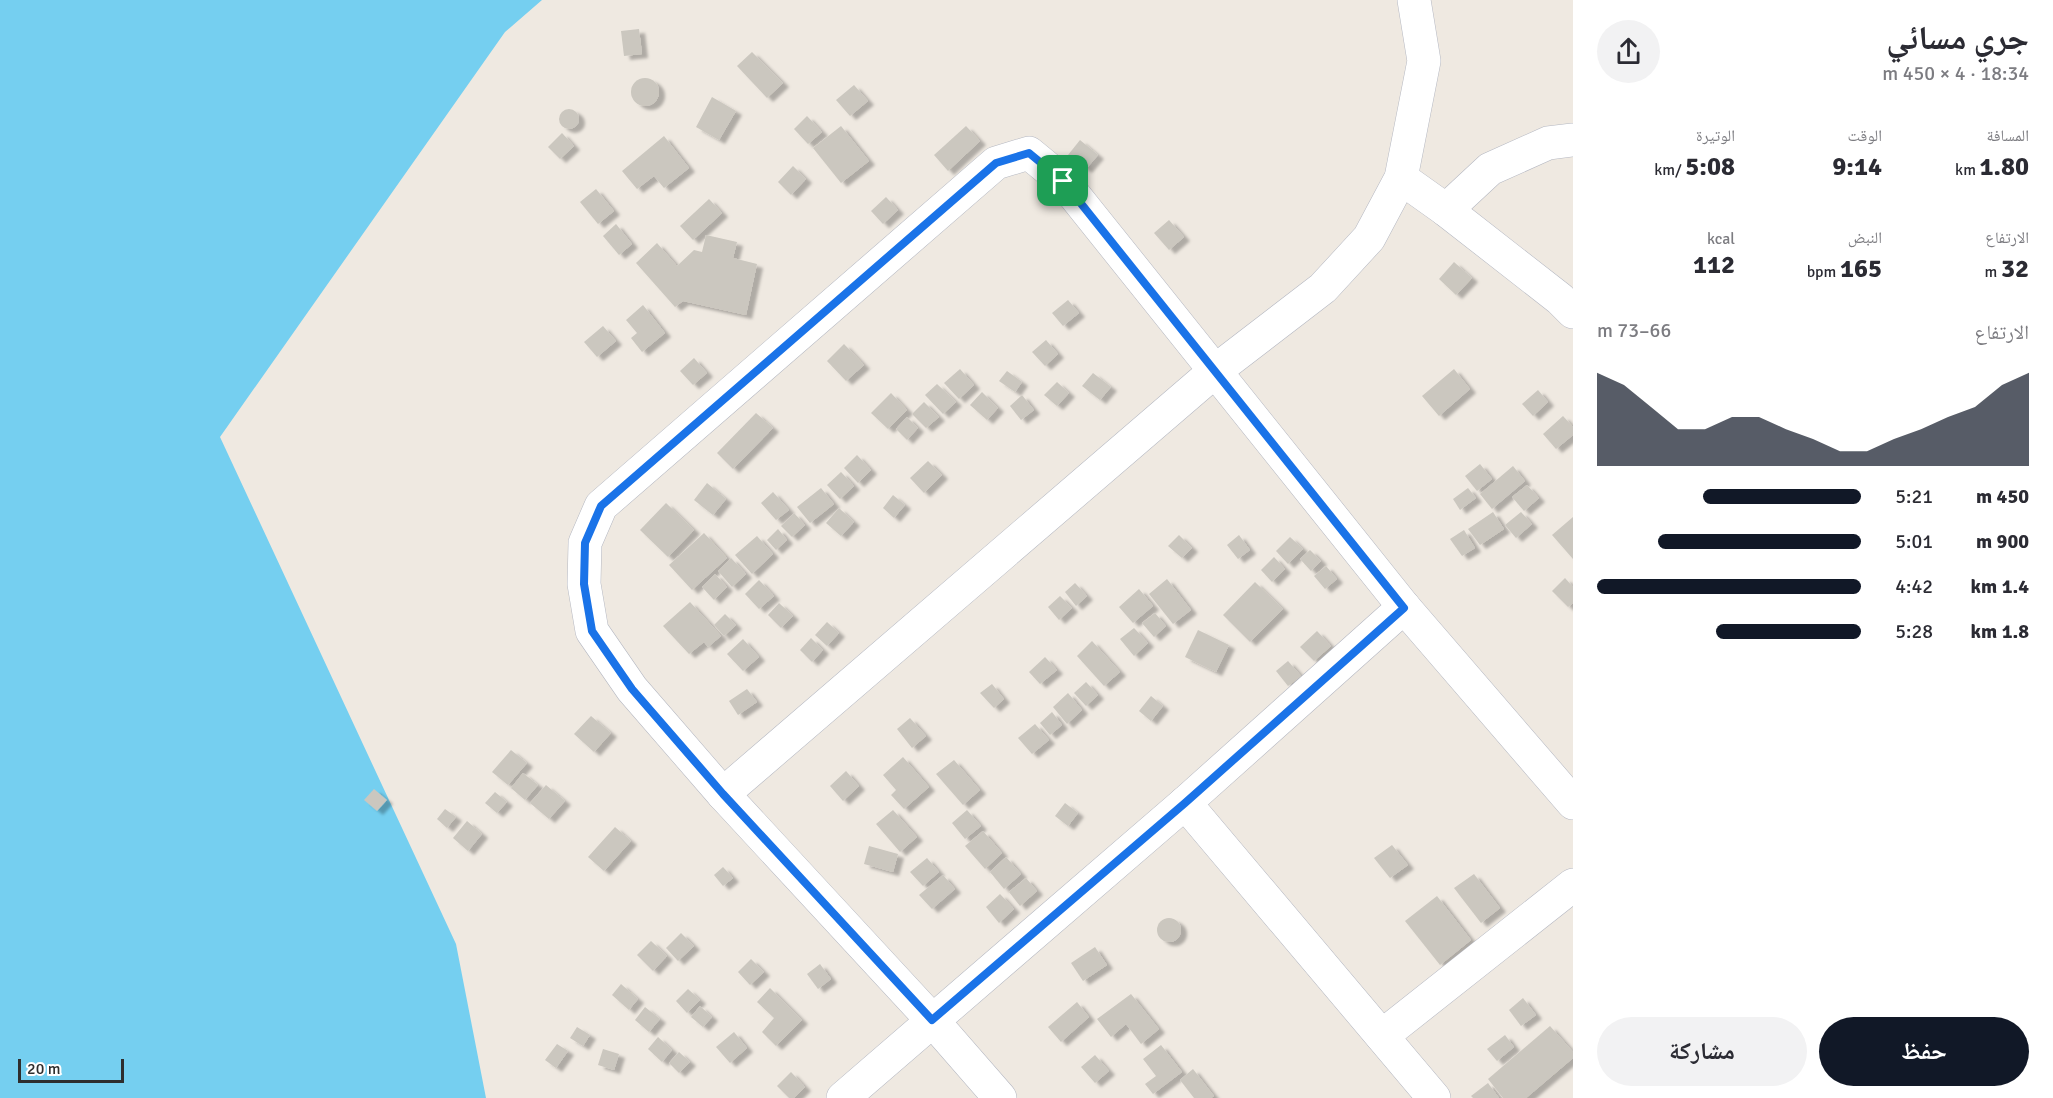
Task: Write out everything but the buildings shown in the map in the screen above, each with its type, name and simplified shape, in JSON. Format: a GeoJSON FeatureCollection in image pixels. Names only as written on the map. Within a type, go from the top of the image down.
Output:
{"type":"FeatureCollection","features":[{"type":"Feature","properties":{"kind":"street"},"geometry":{"type":"LineString","coordinates":[[723,794],[1215,371],[1323,288],[1369,238],[1401,178],[1424,61],[1414,0]]}},
{"type":"Feature","properties":{"kind":"street"},"geometry":{"type":"LineString","coordinates":[[1446,210],[1490,169],[1548,143],[1573,140]]}},
{"type":"Feature","properties":{"kind":"street"},"geometry":{"type":"LineString","coordinates":[[1000,1098],[932,1020],[723,794],[632,689],[592,631],[584,584],[585,543],[601,506],[996,163],[1029,153],[1063,181],[1404,608],[1573,803]]}},
{"type":"Feature","properties":{"kind":"street"},"geometry":{"type":"LineString","coordinates":[[1401,178],[1446,210],[1560,299],[1573,312]]}},
{"type":"Feature","properties":{"kind":"street"},"geometry":{"type":"LineString","coordinates":[[843,1098],[1185,803],[1404,608]]}},
{"type":"Feature","properties":{"kind":"street"},"geometry":{"type":"LineString","coordinates":[[1185,803],[1434,1098]]}},
{"type":"Feature","properties":{"kind":"street"},"geometry":{"type":"LineString","coordinates":[[1382,1036],[1573,885]]}},
{"type":"Feature","properties":{"kind":"water"},"geometry":{"type":"Polygon","coordinates":[[[0,0],[542,0],[505,32],[220,437],[456,944],[486,1098],[0,1098],[0,0]]]}},
{"type":"Feature","properties":{"kind":"route"},"geometry":{"type":"LineString","coordinates":[[1029,153],[1063,181],[1404,608],[1185,803],[932,1020],[723,794],[632,689],[592,631],[584,584],[585,543],[601,506],[996,163],[1029,153]]}}]}
